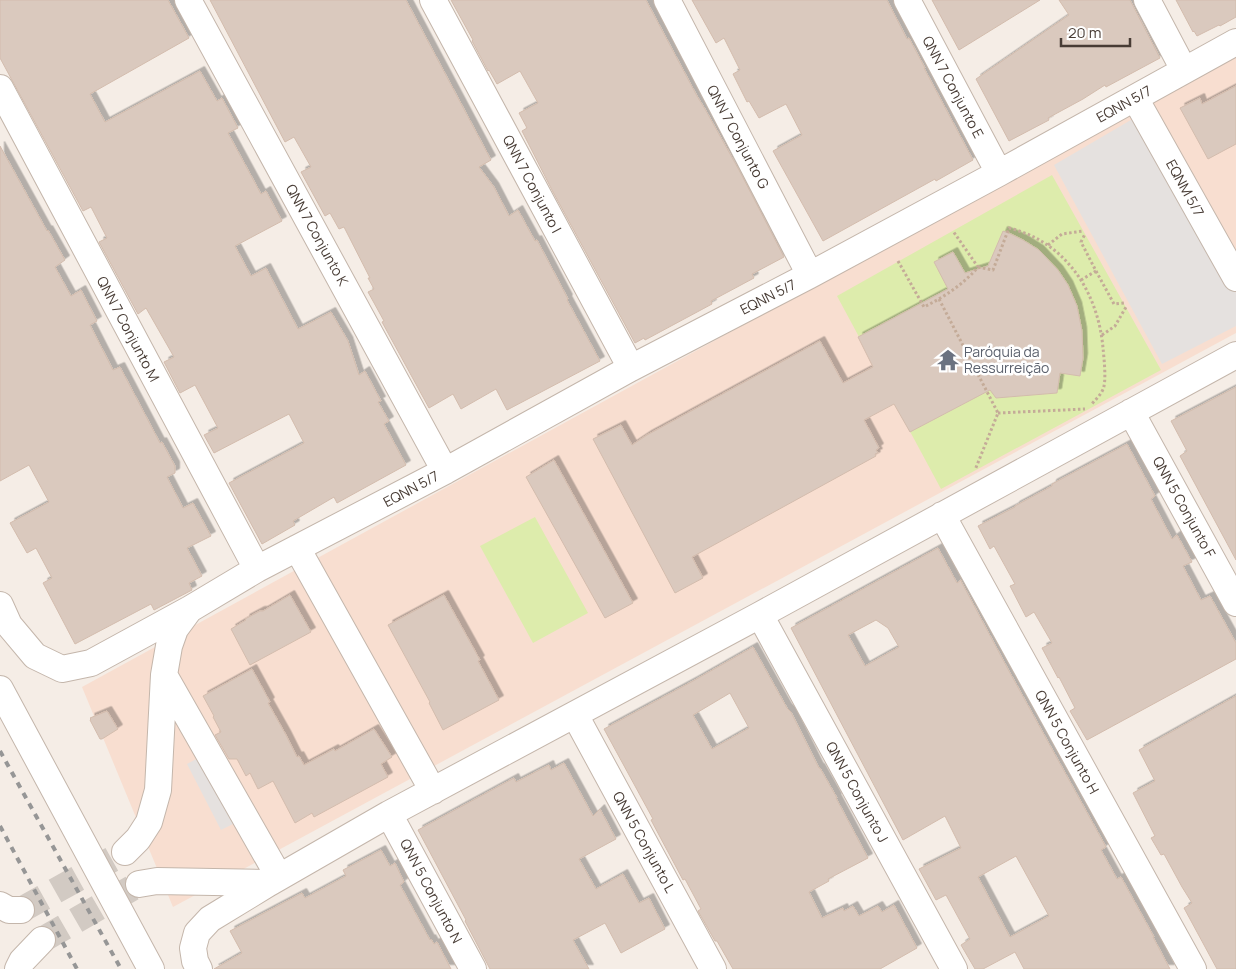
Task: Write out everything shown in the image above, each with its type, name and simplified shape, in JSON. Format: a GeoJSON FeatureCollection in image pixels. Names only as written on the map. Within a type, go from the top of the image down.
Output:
{"type":"FeatureCollection","features":[{"type":"Feature","properties":{"kind":"street","name":"QNN 7 Conjunto K"},"geometry":{"type":"LineString","coordinates":[[188,0],[445,471]]}},
{"type":"Feature","properties":{"kind":"street","name":"QNN 7 Conjunto I"},"geometry":{"type":"LineString","coordinates":[[433,0],[631,368]]}},
{"type":"Feature","properties":{"kind":"street","name":"QNN 7 Conjunto G"},"geometry":{"type":"LineString","coordinates":[[667,0],[810,275]]}},
{"type":"Feature","properties":{"kind":"street","name":"QNN 7 Conjunto E"},"geometry":{"type":"LineString","coordinates":[[907,0],[999,173]]}},
{"type":"Feature","properties":{"kind":"street"},"geometry":{"type":"LineString","coordinates":[[1147,0],[1184,70]]}},
{"type":"Feature","properties":{"kind":"street","name":"EQNN 5/7"},"geometry":{"type":"LineString","coordinates":[[0,605],[9,624],[35,656],[62,669],[92,663],[190,609],[256,569],[445,471],[631,368],[810,275],[1236,42]]}},
{"type":"Feature","properties":{"kind":"street","name":"QNN 7 Conjunto M"},"geometry":{"type":"LineString","coordinates":[[0,88],[256,569]]}},
{"type":"Feature","properties":{"kind":"street","name":"EQNM 5/7"},"geometry":{"type":"LineString","coordinates":[[1135,98],[1236,278]]}},
{"type":"Feature","properties":{"kind":"street"},"geometry":{"type":"LineString","coordinates":[[199,969],[194,960],[193,948],[197,933],[210,919],[274,880],[389,814],[760,615],[1236,355]]}},
{"type":"Feature","properties":{"kind":"street","name":"QNN 5 Conjunto F"},"geometry":{"type":"LineString","coordinates":[[1131,412],[1236,603]]}},
{"type":"Feature","properties":{"kind":"street","name":"QNN 5 Conjunto H"},"geometry":{"type":"LineString","coordinates":[[942,515],[1193,969]]}},
{"type":"Feature","properties":{"kind":"street"},"geometry":{"type":"LineString","coordinates":[[297,548],[433,791]]}},
{"type":"Feature","properties":{"kind":"street"},"geometry":{"type":"LineString","coordinates":[[125,852],[149,822],[158,790],[164,675],[169,646],[176,629],[190,609]]}},
{"type":"Feature","properties":{"kind":"street","name":"QNN 5 Conjunto J"},"geometry":{"type":"LineString","coordinates":[[760,615],[954,969]]}},
{"type":"Feature","properties":{"kind":"street"},"geometry":{"type":"LineString","coordinates":[[164,675],[274,880]]}},
{"type":"Feature","properties":{"kind":"street"},"geometry":{"type":"LineString","coordinates":[[0,689],[151,969]]}},
{"type":"Feature","properties":{"kind":"street","name":"QNN 5 Conjunto L"},"geometry":{"type":"LineString","coordinates":[[575,715],[713,969]]}},
{"type":"Feature","properties":{"kind":"street","name":"QNN 5 Conjunto N"},"geometry":{"type":"LineString","coordinates":[[389,814],[473,969]]}},
{"type":"Feature","properties":{"kind":"street"},"geometry":{"type":"LineString","coordinates":[[139,884],[158,881],[274,880]]}},
{"type":"Feature","properties":{"kind":"street"},"geometry":{"type":"LineString","coordinates":[[18,969],[22,961],[42,940]]}},
{"type":"Feature","properties":{"kind":"path"},"geometry":{"type":"LineString","coordinates":[[953,230],[978,266],[993,270],[1009,228],[1022,231],[1048,245],[1062,257],[1081,280],[1094,304],[1102,335],[1104,387],[1089,409],[998,413]]}},
{"type":"Feature","properties":{"kind":"path"},"geometry":{"type":"LineString","coordinates":[[1048,245],[1062,234],[1084,232],[1081,242],[1114,304],[1125,305],[1115,326],[1102,335]]}},
{"type":"Feature","properties":{"kind":"path"},"geometry":{"type":"LineString","coordinates":[[898,261],[924,308],[940,299],[970,276],[978,266]]}},
{"type":"Feature","properties":{"kind":"path"},"geometry":{"type":"LineString","coordinates":[[1081,280],[1096,271]]}},
{"type":"Feature","properties":{"kind":"path"},"geometry":{"type":"LineString","coordinates":[[940,299],[998,413],[974,472]]}},
{"type":"Feature","properties":{"kind":"shaded area"},"geometry":{"type":"Polygon","coordinates":[[[1236,55],[1236,333],[173,907],[82,687],[1236,55]]]}},
{"type":"Feature","properties":{"kind":"shaded area"},"geometry":{"type":"Polygon","coordinates":[[[1136,117],[1236,293],[1236,326],[1162,364],[1054,165],[1136,117]]]}},
{"type":"Feature","properties":{"kind":"shaded area"},"geometry":{"type":"Polygon","coordinates":[[[200,757],[235,823],[221,830],[187,764],[200,757]]]}},
{"type":"Feature","properties":{"kind":"green space"},"geometry":{"type":"Polygon","coordinates":[[[1052,175],[1161,370],[941,489],[837,296],[1052,175]]]}},
{"type":"Feature","properties":{"kind":"green space"},"geometry":{"type":"Polygon","coordinates":[[[535,517],[588,613],[533,643],[480,546],[535,517]]]}},
{"type":"Feature","properties":{"kind":"building"},"geometry":{"type":"Polygon","coordinates":[[[0,0],[168,0],[189,38],[90,94],[105,122],[200,71],[217,101],[222,98],[238,128],[228,133],[261,194],[266,191],[282,221],[235,246],[251,276],[266,268],[298,329],[331,312],[348,341],[359,375],[365,371],[381,401],[378,402],[389,421],[384,424],[406,465],[337,503],[334,497],[293,521],[295,525],[262,544],[229,483],[304,443],[289,414],[214,453],[204,435],[218,428],[195,385],[180,393],[164,362],[174,357],[146,308],[138,314],[99,242],[107,238],[91,207],[83,211],[0,58],[0,0]]]}},
{"type":"Feature","properties":{"kind":"building"},"geometry":{"type":"Polygon","coordinates":[[[210,0],[406,0],[491,160],[479,167],[494,187],[509,216],[518,210],[535,241],[537,240],[600,361],[507,410],[496,389],[461,409],[453,394],[429,408],[382,322],[384,321],[368,292],[374,289],[368,278],[370,278],[344,227],[339,229],[330,213],[325,216],[301,172],[311,167],[294,137],[285,142],[210,0]]]}},
{"type":"Feature","properties":{"kind":"building"},"geometry":{"type":"Polygon","coordinates":[[[451,0],[646,0],[739,170],[784,257],[752,274],[754,278],[711,301],[712,304],[645,340],[644,338],[635,343],[522,131],[527,128],[519,113],[538,103],[520,71],[497,84],[488,71],[451,0]]]}},
{"type":"Feature","properties":{"kind":"building"},"geometry":{"type":"Polygon","coordinates":[[[692,0],[887,0],[973,160],[823,241],[773,151],[802,135],[786,104],[759,118],[749,101],[747,102],[733,74],[740,70],[724,38],[716,43],[692,0]]]}},
{"type":"Feature","properties":{"kind":"building"},"geometry":{"type":"Polygon","coordinates":[[[932,0],[1040,0],[959,50],[932,0]]]}},
{"type":"Feature","properties":{"kind":"building"},"geometry":{"type":"Polygon","coordinates":[[[1059,0],[1130,0],[1160,58],[1106,87],[1105,85],[1048,118],[1049,120],[1009,141],[976,79],[1069,15],[1059,0]]]}},
{"type":"Feature","properties":{"kind":"building"},"geometry":{"type":"Polygon","coordinates":[[[1176,0],[1236,0],[1236,17],[1197,36],[1176,0]]]}},
{"type":"Feature","properties":{"kind":"building"},"geometry":{"type":"Polygon","coordinates":[[[1236,86],[1236,144],[1208,159],[1180,108],[1200,98],[1202,104],[1236,86]]]}},
{"type":"Feature","properties":{"kind":"building"},"geometry":{"type":"Polygon","coordinates":[[[0,146],[65,260],[55,267],[71,296],[81,290],[97,321],[90,325],[113,370],[120,367],[160,443],[162,442],[175,466],[175,473],[167,477],[183,508],[193,503],[211,536],[187,548],[202,576],[189,583],[192,590],[154,610],[151,604],[75,644],[43,583],[52,578],[36,548],[27,553],[10,523],[49,502],[29,465],[0,481],[0,146]]]}},
{"type":"Feature","properties":{"kind":"building"},"geometry":{"type":"Polygon","coordinates":[[[1003,231],[1039,250],[1058,270],[1068,285],[1077,306],[1082,331],[1083,358],[1080,376],[1060,373],[1057,393],[996,398],[990,390],[910,432],[894,404],[864,420],[879,448],[876,450],[878,453],[875,454],[876,456],[692,557],[703,578],[675,593],[593,439],[621,425],[632,445],[820,341],[843,383],[873,367],[858,337],[948,289],[934,262],[953,252],[965,273],[988,266],[1003,231]]]}},
{"type":"Feature","properties":{"kind":"building"},"geometry":{"type":"Polygon","coordinates":[[[1236,387],[1236,560],[1180,456],[1187,451],[1171,421],[1236,387]]]}},
{"type":"Feature","properties":{"kind":"building"},"geometry":{"type":"Polygon","coordinates":[[[1127,444],[1155,496],[1151,499],[1172,539],[1177,535],[1192,562],[1183,566],[1201,600],[1210,596],[1236,643],[1236,659],[1087,740],[1070,711],[1075,708],[1042,648],[1052,643],[1034,612],[1026,617],[1010,586],[1015,584],[994,546],[990,549],[978,526],[1127,444]]]}},
{"type":"Feature","properties":{"kind":"building"},"geometry":{"type":"Polygon","coordinates":[[[554,460],[633,603],[605,618],[526,477],[554,460]]]}},
{"type":"Feature","properties":{"kind":"building"},"geometry":{"type":"Polygon","coordinates":[[[938,548],[957,583],[961,580],[1106,847],[1101,850],[1117,879],[1121,877],[1170,969],[1024,969],[1015,952],[983,969],[975,969],[961,945],[970,939],[946,895],[936,900],[919,869],[961,848],[945,816],[903,840],[791,628],[938,548]],[[876,620],[848,635],[865,666],[899,647],[888,628],[876,620]],[[1016,856],[978,877],[1010,937],[1049,916],[1016,856]]]}},
{"type":"Feature","properties":{"kind":"building"},"geometry":{"type":"Polygon","coordinates":[[[290,595],[311,632],[250,665],[231,629],[245,619],[290,595]]]}},
{"type":"Feature","properties":{"kind":"building"},"geometry":{"type":"Polygon","coordinates":[[[444,595],[480,660],[478,661],[499,700],[443,730],[388,625],[444,595]]]}},
{"type":"Feature","properties":{"kind":"building"},"geometry":{"type":"Polygon","coordinates":[[[753,647],[791,712],[868,858],[828,879],[829,881],[809,892],[822,918],[843,908],[844,911],[853,906],[859,916],[878,906],[882,912],[894,905],[917,948],[880,969],[733,969],[698,911],[701,909],[685,879],[683,880],[651,820],[653,819],[604,729],[753,647]],[[730,693],[693,715],[712,749],[749,728],[730,693]]]}},
{"type":"Feature","properties":{"kind":"building"},"geometry":{"type":"Polygon","coordinates":[[[252,669],[297,757],[299,756],[304,765],[334,749],[335,751],[374,729],[392,757],[381,764],[388,777],[314,817],[312,813],[295,823],[273,781],[258,789],[250,773],[246,776],[237,759],[229,759],[215,735],[221,732],[203,696],[252,669]]]}},
{"type":"Feature","properties":{"kind":"building"},"geometry":{"type":"Polygon","coordinates":[[[1236,696],[1236,969],[1217,969],[1184,908],[1192,903],[1164,854],[1161,855],[1151,838],[1155,836],[1133,793],[1155,781],[1139,750],[1236,696]]]}},
{"type":"Feature","properties":{"kind":"building"},"geometry":{"type":"Polygon","coordinates":[[[107,711],[118,729],[100,739],[90,718],[107,711]]]}},
{"type":"Feature","properties":{"kind":"building"},"geometry":{"type":"Polygon","coordinates":[[[564,763],[593,816],[600,809],[616,839],[579,859],[596,889],[623,874],[639,903],[649,898],[665,929],[621,953],[605,923],[573,940],[589,969],[490,969],[418,830],[514,778],[516,782],[549,765],[551,770],[564,763]]]}},
{"type":"Feature","properties":{"kind":"building"},"geometry":{"type":"Polygon","coordinates":[[[381,850],[390,866],[395,863],[404,882],[400,885],[430,940],[434,944],[437,942],[451,969],[214,969],[242,953],[230,931],[302,893],[305,898],[346,876],[343,870],[381,850]]]}},
{"type":"Feature","properties":{"kind":"tunnel"},"geometry":{"type":"LineString","coordinates":[[21,910],[125,852]]}},
{"type":"Feature","properties":{"kind":"tunnel"},"geometry":{"type":"LineString","coordinates":[[42,940],[139,884]]}},
{"type":"Feature","properties":{"kind":"railway"},"geometry":{"type":"LineString","coordinates":[[0,751],[121,969]]}},
{"type":"Feature","properties":{"kind":"railway"},"geometry":{"type":"LineString","coordinates":[[0,826],[77,969]]}},
{"type":"Feature","properties":{"kind":"place","name":"Paróquia da Ressurreição"},"geometry":{"type":"Point","coordinates":[948,360]}}]}
